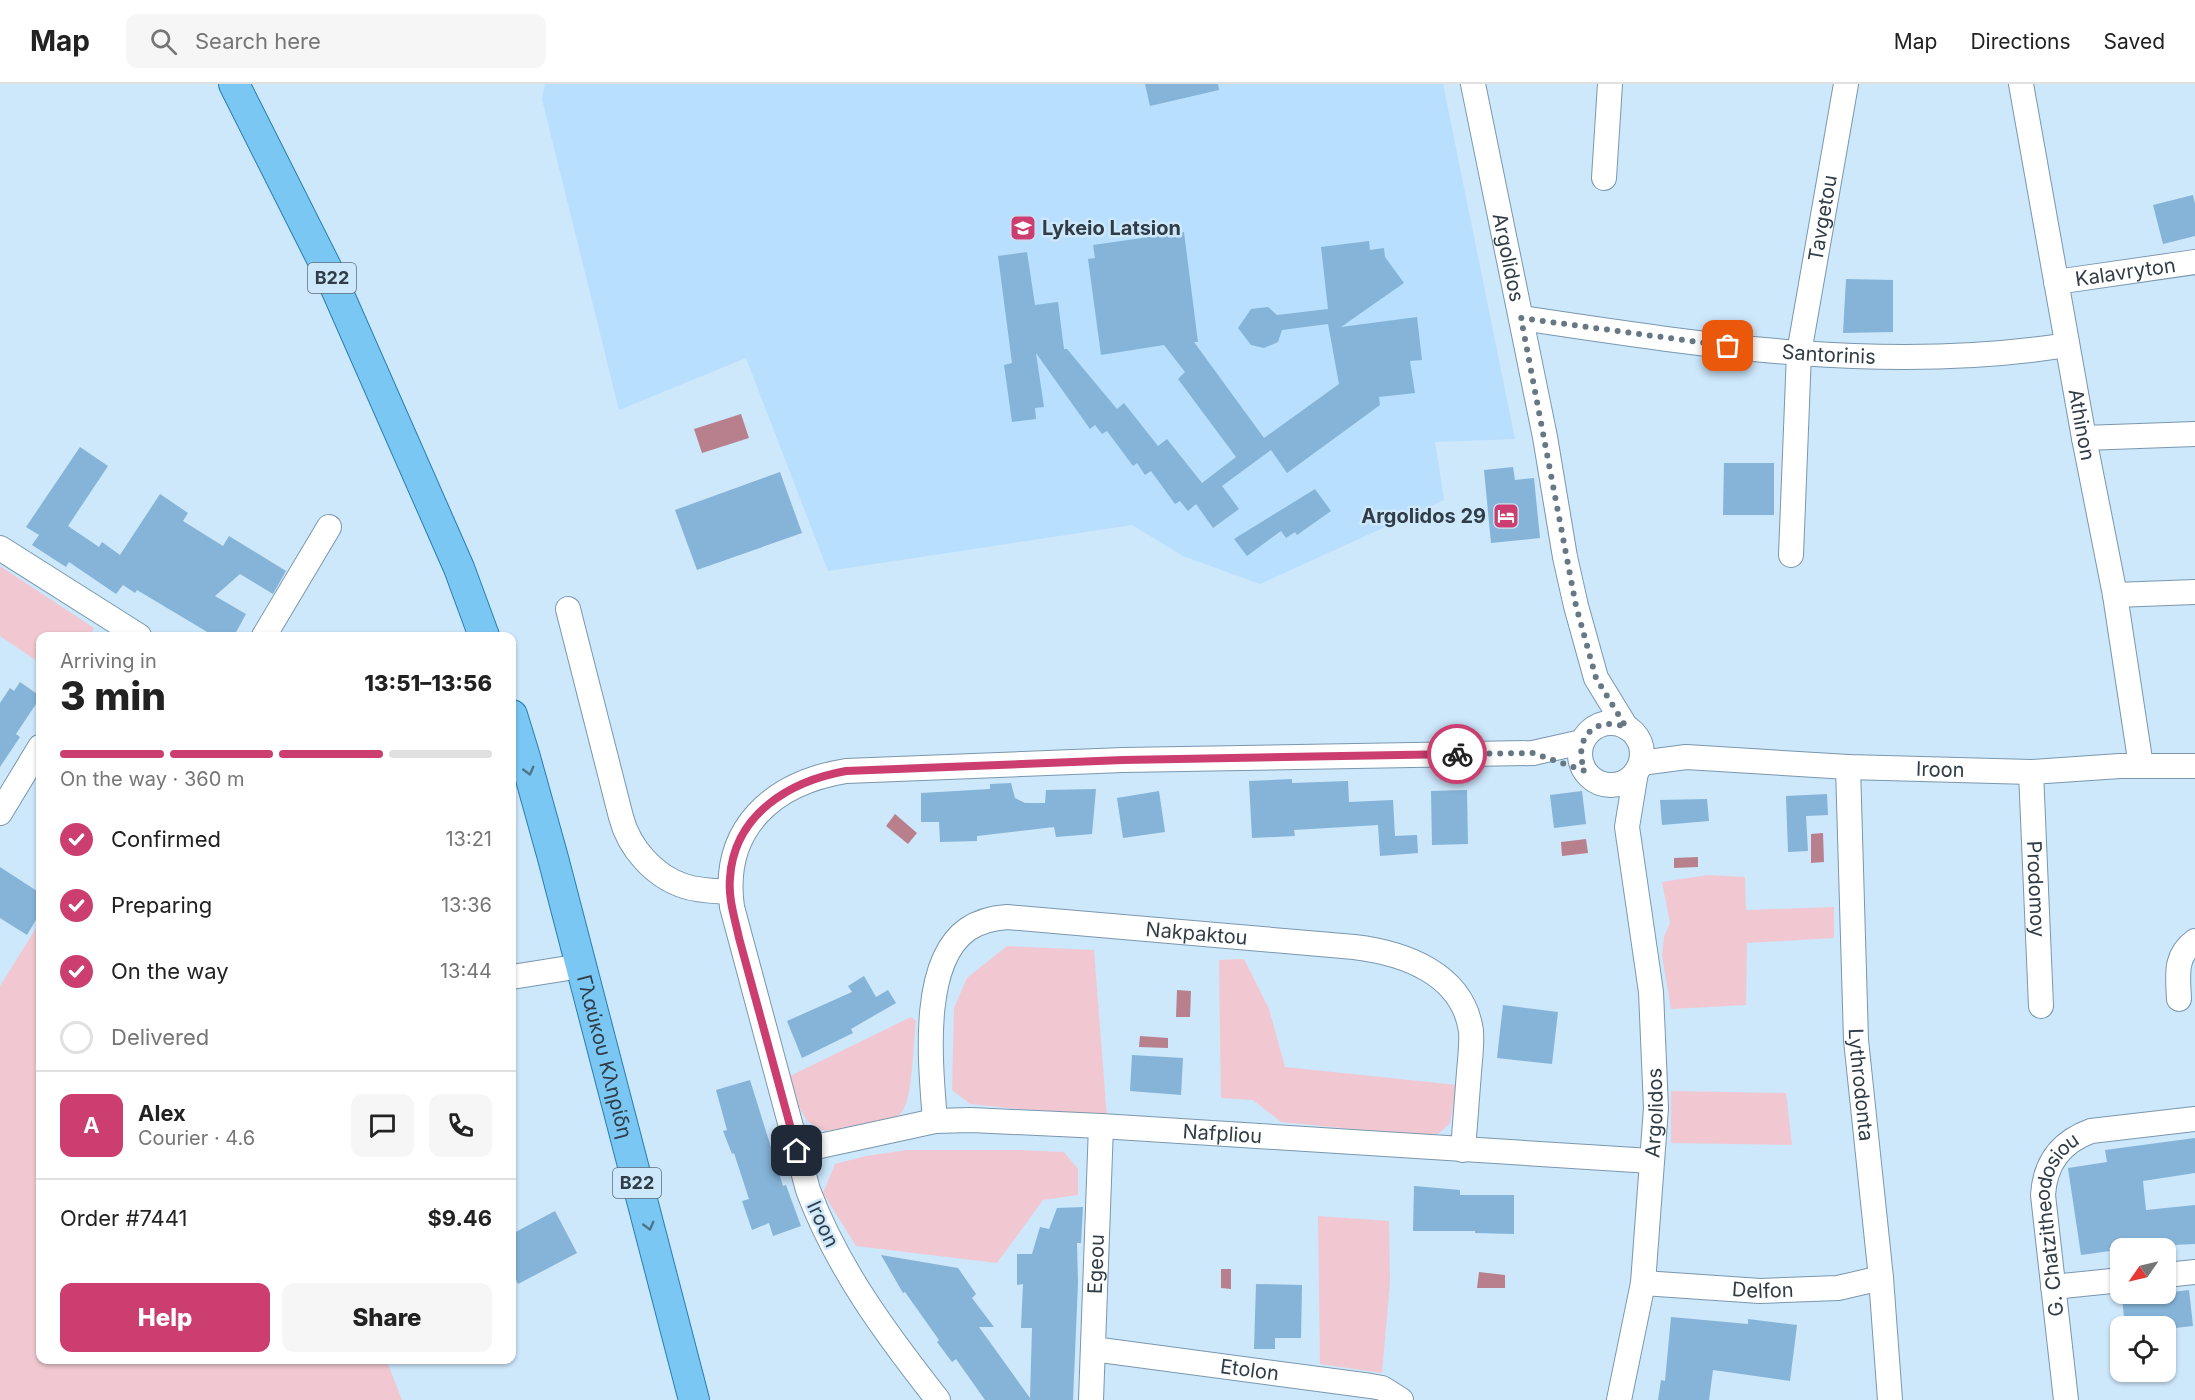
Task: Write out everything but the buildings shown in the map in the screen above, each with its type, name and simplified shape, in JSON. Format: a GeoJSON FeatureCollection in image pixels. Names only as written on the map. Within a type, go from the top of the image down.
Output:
{"type":"FeatureCollection","features":[{"type":"Feature","properties":{"kind":"main road","name":"B22"},"geometry":{"type":"LineString","coordinates":[[234,84],[331,277],[459,568],[483,632]]}},
{"type":"Feature","properties":{"kind":"main road","name":"B22"},"geometry":{"type":"LineString","coordinates":[[418,477],[467,632]]}},
{"type":"Feature","properties":{"kind":"main road","name":"Γλαύκου Κληρίδη"},"geometry":{"type":"LineString","coordinates":[[516,728],[527,764],[571,969],[673,1400]]}},
{"type":"Feature","properties":{"kind":"main road","name":"Γλαύκου Κληρίδη"},"geometry":{"type":"LineString","coordinates":[[516,797],[571,969],[694,1400]]}},
{"type":"Feature","properties":{"kind":"street","name":"Argolidos"},"geometry":{"type":"LineString","coordinates":[[1473,84],[1548,454],[1565,557],[1576,606],[1596,678],[1636,751],[1627,827],[1651,992],[1656,1108],[1643,1283],[1619,1400]]}},
{"type":"Feature","properties":{"kind":"street"},"geometry":{"type":"LineString","coordinates":[[1604,178],[1610,84]]}},
{"type":"Feature","properties":{"kind":"street","name":"Tavgetou"},"geometry":{"type":"LineString","coordinates":[[1791,555],[1799,353],[1846,84]]}},
{"type":"Feature","properties":{"kind":"street","name":"Athinon"},"geometry":{"type":"LineString","coordinates":[[2021,84],[2084,438],[2115,595],[2141,766]]}},
{"type":"Feature","properties":{"kind":"street","name":"Kalavryton"},"geometry":{"type":"LineString","coordinates":[[2056,282],[2195,261]]}},
{"type":"Feature","properties":{"kind":"street","name":"Santorinis"},"geometry":{"type":"LineString","coordinates":[[1521,318],[1649,337],[1799,353],[1970,356],[2004,354],[2067,345]]}},
{"type":"Feature","properties":{"kind":"street"},"geometry":{"type":"LineString","coordinates":[[2084,438],[2195,434]]}},
{"type":"Feature","properties":{"kind":"street"},"geometry":{"type":"LineString","coordinates":[[266,632],[329,527]]}},
{"type":"Feature","properties":{"kind":"street"},"geometry":{"type":"LineString","coordinates":[[0,548],[114,629]]}},
{"type":"Feature","properties":{"kind":"street"},"geometry":{"type":"LineString","coordinates":[[2115,595],[2195,592]]}},
{"type":"Feature","properties":{"kind":"street"},"geometry":{"type":"LineString","coordinates":[[568,609],[628,837],[642,857],[663,876],[683,886],[730,892]]}},
{"type":"Feature","properties":{"kind":"street","name":"Argolidos"},"geometry":{"type":"LineString","coordinates":[[1589,734],[1596,678]]}},
{"type":"Feature","properties":{"kind":"street"},"geometry":{"type":"LineString","coordinates":[[1605,723],[1616,723],[1636,751],[1629,780],[1610,785],[1593,777],[1580,752],[1589,734],[1605,723]]}},
{"type":"Feature","properties":{"kind":"street","name":"Iroon"},"geometry":{"type":"LineString","coordinates":[[938,1400],[873,1313],[831,1243],[808,1190],[739,938],[730,892],[729,880],[734,855],[745,830],[754,818],[773,800],[792,788],[829,774],[846,771],[1123,760],[1533,753],[1589,734]]}},
{"type":"Feature","properties":{"kind":"street","name":"Iroon"},"geometry":{"type":"LineString","coordinates":[[1636,751],[1686,757],[1848,767],[2031,772],[2141,766],[2195,766]]}},
{"type":"Feature","properties":{"kind":"street","name":"Iroon"},"geometry":{"type":"LineString","coordinates":[[1533,753],[1593,777]]}},
{"type":"Feature","properties":{"kind":"street"},"geometry":{"type":"LineString","coordinates":[[0,813],[36,754]]}},
{"type":"Feature","properties":{"kind":"street","name":"Lythrodonta"},"geometry":{"type":"LineString","coordinates":[[1848,767],[1856,1040],[1881,1278],[1890,1400]]}},
{"type":"Feature","properties":{"kind":"street","name":"Prodomoy"},"geometry":{"type":"LineString","coordinates":[[2031,772],[2041,1006]]}},
{"type":"Feature","properties":{"kind":"street","name":"Argolidos"},"geometry":{"type":"LineString","coordinates":[[1593,777],[1627,827]]}},
{"type":"Feature","properties":{"kind":"street","name":"Nakpaktou"},"geometry":{"type":"LineString","coordinates":[[935,1120],[932,1079],[933,1011],[942,964],[953,944],[968,929],[986,920],[1007,917],[1354,947],[1392,954],[1423,967],[1443,979],[1455,991],[1462,1002],[1468,1020],[1471,1043],[1464,1150]]}},
{"type":"Feature","properties":{"kind":"street"},"geometry":{"type":"LineString","coordinates":[[2180,999],[2178,966],[2181,956],[2195,941]]}},
{"type":"Feature","properties":{"kind":"street"},"geometry":{"type":"LineString","coordinates":[[516,976],[571,969]]}},
{"type":"Feature","properties":{"kind":"street","name":"G. Chatzitheodosiou"},"geometry":{"type":"LineString","coordinates":[[2066,1400],[2044,1186],[2046,1172],[2058,1152],[2069,1142],[2091,1131],[2195,1119]]}},
{"type":"Feature","properties":{"kind":"street","name":"Nafpliou"},"geometry":{"type":"LineString","coordinates":[[797,1151],[935,1120],[1101,1126],[1652,1161]]}},
{"type":"Feature","properties":{"kind":"street","name":"Egeou"},"geometry":{"type":"LineString","coordinates":[[1091,1400],[1101,1126]]}},
{"type":"Feature","properties":{"kind":"street"},"geometry":{"type":"LineString","coordinates":[[2176,1274],[2195,1272]]}},
{"type":"Feature","properties":{"kind":"street","name":"Delfon"},"geometry":{"type":"LineString","coordinates":[[1643,1283],[1771,1291],[1838,1288],[1881,1278]]}},
{"type":"Feature","properties":{"kind":"street"},"geometry":{"type":"LineString","coordinates":[[2053,1287],[2110,1281]]}},
{"type":"Feature","properties":{"kind":"street","name":"Etolon"},"geometry":{"type":"LineString","coordinates":[[1093,1349],[1371,1386],[1382,1388],[1401,1400]]}},
{"type":"Feature","properties":{"kind":"shaded area","name":"Lykeio Latsion"},"geometry":{"type":"Polygon","coordinates":[[[545,84],[1443,84],[1515,439],[1435,442],[1444,500],[1260,584],[1183,556],[1132,525],[828,571],[746,358],[619,410],[542,99],[545,84]]]}},
{"type":"Feature","properties":{"kind":"shaded area"},"geometry":{"type":"Polygon","coordinates":[[[741,414],[749,438],[702,453],[694,429],[741,414]]]}},
{"type":"Feature","properties":{"kind":"shaded area"},"geometry":{"type":"Polygon","coordinates":[[[0,566],[94,628],[92,632],[36,632],[36,660],[0,636],[0,566]]]}},
{"type":"Feature","properties":{"kind":"shaded area"},"geometry":{"type":"Polygon","coordinates":[[[895,814],[917,833],[908,844],[886,826],[895,814]]]}},
{"type":"Feature","properties":{"kind":"shaded area"},"geometry":{"type":"Polygon","coordinates":[[[1823,833],[1824,862],[1811,863],[1811,834],[1823,833]]]}},
{"type":"Feature","properties":{"kind":"shaded area"},"geometry":{"type":"Polygon","coordinates":[[[1586,839],[1588,853],[1562,856],[1561,842],[1586,839]]]}},
{"type":"Feature","properties":{"kind":"shaded area"},"geometry":{"type":"Polygon","coordinates":[[[1698,857],[1698,867],[1674,868],[1674,858],[1698,857]]]}},
{"type":"Feature","properties":{"kind":"shaded area"},"geometry":{"type":"Polygon","coordinates":[[[1708,875],[1745,877],[1746,910],[1834,907],[1834,938],[1747,943],[1746,1005],[1671,1009],[1662,955],[1664,937],[1670,923],[1662,882],[1708,875]]]}},
{"type":"Feature","properties":{"kind":"shaded area"},"geometry":{"type":"Polygon","coordinates":[[[36,928],[36,1364],[388,1364],[402,1400],[0,1400],[0,986],[36,928]]]}},
{"type":"Feature","properties":{"kind":"shaded area"},"geometry":{"type":"Polygon","coordinates":[[[1007,946],[1094,950],[1107,1118],[970,1104],[952,1090],[954,1008],[967,978],[1007,946]]]}},
{"type":"Feature","properties":{"kind":"shaded area"},"geometry":{"type":"Polygon","coordinates":[[[1244,959],[1269,1009],[1285,1067],[1457,1085],[1450,1123],[1438,1134],[1413,1135],[1281,1122],[1253,1100],[1221,1098],[1219,960],[1244,959]]]}},
{"type":"Feature","properties":{"kind":"shaded area"},"geometry":{"type":"Polygon","coordinates":[[[1177,990],[1191,991],[1190,1017],[1176,1017],[1177,990]]]}},
{"type":"Feature","properties":{"kind":"shaded area"},"geometry":{"type":"Polygon","coordinates":[[[911,1017],[916,1021],[912,1070],[908,1096],[901,1113],[876,1124],[824,1131],[807,1121],[794,1099],[790,1076],[911,1017]]]}},
{"type":"Feature","properties":{"kind":"shaded area"},"geometry":{"type":"Polygon","coordinates":[[[1140,1036],[1168,1038],[1168,1048],[1139,1047],[1140,1036]]]}},
{"type":"Feature","properties":{"kind":"shaded area"},"geometry":{"type":"Polygon","coordinates":[[[1671,1091],[1786,1093],[1792,1145],[1671,1143],[1671,1091]]]}},
{"type":"Feature","properties":{"kind":"shaded area"},"geometry":{"type":"Polygon","coordinates":[[[907,1150],[1064,1152],[1078,1169],[1078,1195],[1043,1200],[997,1263],[856,1246],[823,1193],[835,1164],[866,1156],[907,1150]]]}},
{"type":"Feature","properties":{"kind":"shaded area"},"geometry":{"type":"Polygon","coordinates":[[[1318,1216],[1389,1221],[1390,1282],[1382,1373],[1320,1364],[1318,1216]]]}},
{"type":"Feature","properties":{"kind":"shaded area"},"geometry":{"type":"Polygon","coordinates":[[[1221,1269],[1231,1269],[1231,1289],[1221,1288],[1221,1269]]]}},
{"type":"Feature","properties":{"kind":"shaded area"},"geometry":{"type":"Polygon","coordinates":[[[1479,1272],[1505,1275],[1505,1288],[1477,1288],[1479,1272]]]}},
{"type":"Feature","properties":{"kind":"way so far"},"geometry":{"type":"LineString","coordinates":[[1457,754],[1533,753],[1585,771],[1580,752],[1582,742],[1588,733],[1605,723],[1616,723],[1626,727],[1596,678],[1576,606],[1521,318],[1728,346]]}},
{"type":"Feature","properties":{"kind":"place","name":"Lykeio Latsion"},"geometry":{"type":"Point","coordinates":[1023,228]}},
{"type":"Feature","properties":{"kind":"place","name":"Argolidos 29"},"geometry":{"type":"Point","coordinates":[1506,516]}},
{"type":"Feature","properties":{"kind":"route"},"geometry":{"type":"LineString","coordinates":[[797,1151],[739,938],[729,880],[734,855],[745,830],[764,808],[785,792],[814,778],[846,771],[1123,760],[1457,754]]}}]}
